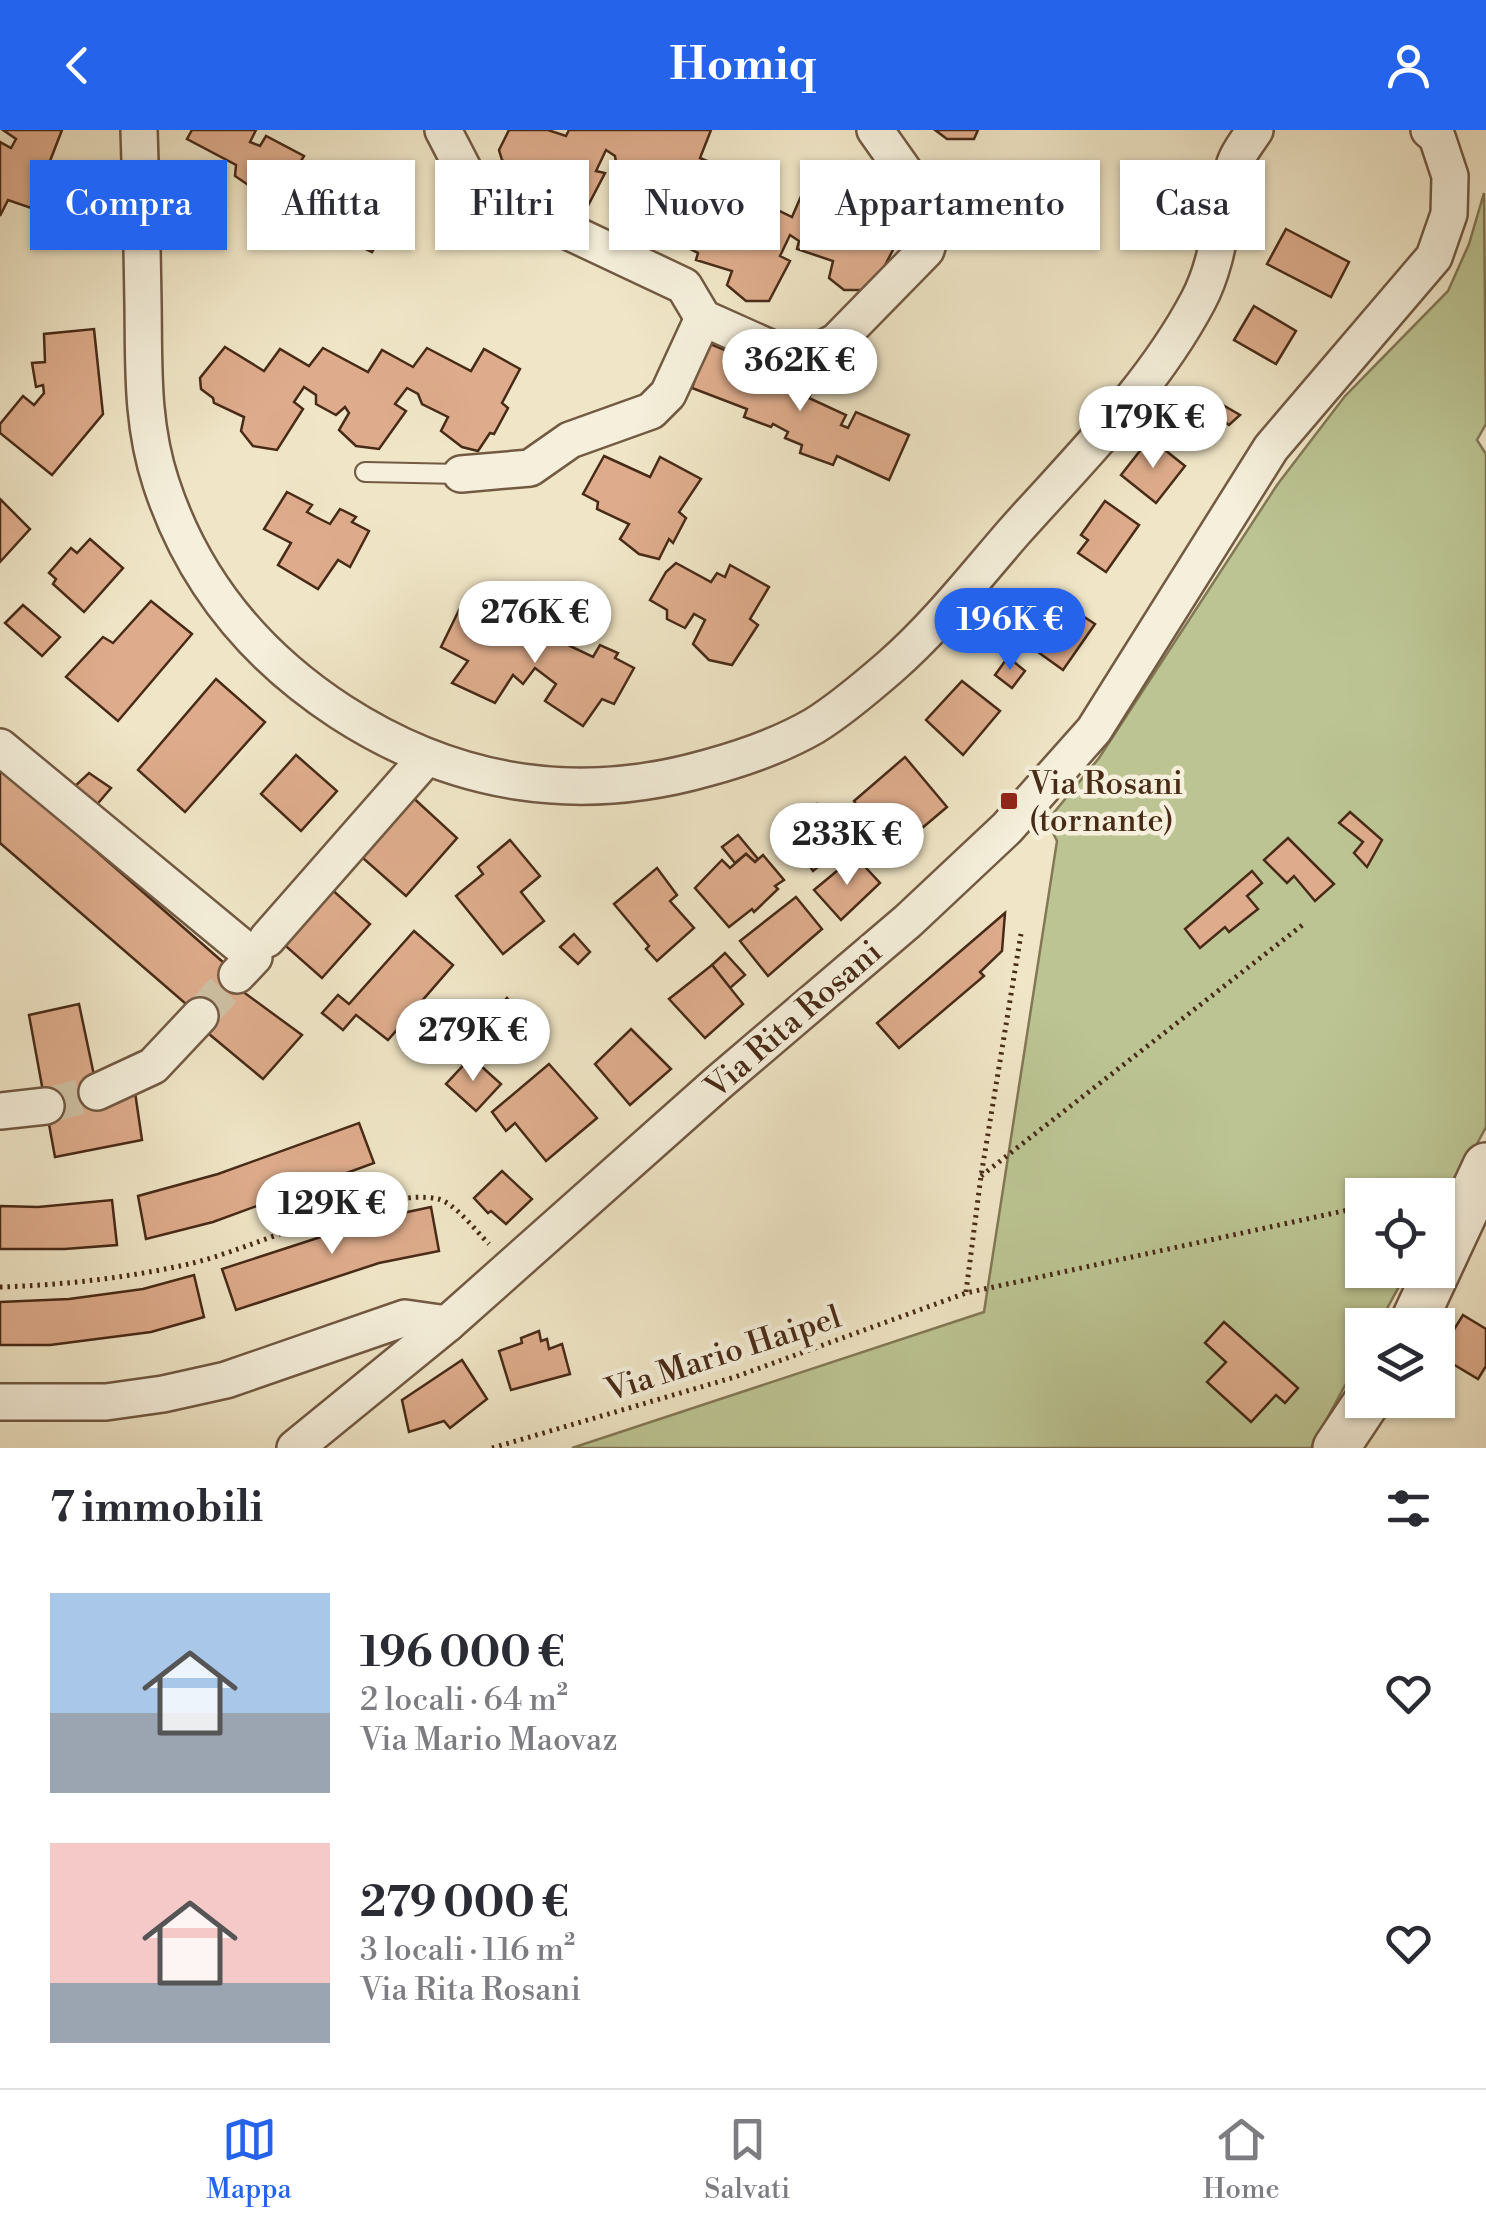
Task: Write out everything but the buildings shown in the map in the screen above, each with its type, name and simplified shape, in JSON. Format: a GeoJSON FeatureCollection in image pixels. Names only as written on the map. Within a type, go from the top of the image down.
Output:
{"type":"FeatureCollection","features":[{"type":"Feature","properties":{"kind":"street"},"geometry":{"type":"LineString","coordinates":[[139,130],[144,416],[161,481],[184,540],[220,603],[259,649],[306,689],[366,728],[426,758],[481,776],[544,785],[613,787],[680,776],[750,756],[814,726],[892,666],[1093,444],[1166,356],[1201,296],[1222,232],[1236,159],[1255,130]]}},
{"type":"Feature","properties":{"kind":"street"},"geometry":{"type":"LineString","coordinates":[[442,130],[472,186],[684,286],[703,318],[779,352],[819,351],[856,324],[926,250],[932,221],[928,206],[874,130]]}},
{"type":"Feature","properties":{"kind":"street","name":"Via Rita Rosani"},"geometry":{"type":"LineString","coordinates":[[295,1448],[447,1324],[908,920],[1007,828],[1094,730],[1271,448],[1434,257],[1449,214],[1450,176],[1437,137],[1429,130]]}},
{"type":"Feature","properties":{"kind":"street"},"geometry":{"type":"LineString","coordinates":[[461,474],[530,468],[570,440],[652,411],[668,394],[703,318]]}},
{"type":"Feature","properties":{"kind":"street"},"geometry":{"type":"LineString","coordinates":[[0,747],[254,957],[237,975]]}},
{"type":"Feature","properties":{"kind":"street"},"geometry":{"type":"LineString","coordinates":[[267,939],[426,758]]}},
{"type":"Feature","properties":{"kind":"street"},"geometry":{"type":"LineString","coordinates":[[98,1092],[153,1066],[200,1016]]}},
{"type":"Feature","properties":{"kind":"street"},"geometry":{"type":"LineString","coordinates":[[0,1110],[46,1106]]}},
{"type":"Feature","properties":{"kind":"street"},"geometry":{"type":"LineString","coordinates":[[1420,1308],[1486,1166]]}},
{"type":"Feature","properties":{"kind":"street"},"geometry":{"type":"LineString","coordinates":[[0,1402],[106,1402],[162,1394],[226,1380],[405,1318],[447,1324]]}},
{"type":"Feature","properties":{"kind":"street"},"geometry":{"type":"LineString","coordinates":[[1336,1448],[1356,1418]]}},
{"type":"Feature","properties":{"kind":"lane"},"geometry":{"type":"LineString","coordinates":[[365,472],[461,474]]}},
{"type":"Feature","properties":{"kind":"path"},"geometry":{"type":"LineString","coordinates":[[981,1176],[1306,923]]}},
{"type":"Feature","properties":{"kind":"path"},"geometry":{"type":"LineString","coordinates":[[966,1294],[1021,934]]}},
{"type":"Feature","properties":{"kind":"path"},"geometry":{"type":"LineString","coordinates":[[0,1287],[83,1282],[192,1264],[375,1204],[411,1196],[442,1200],[491,1246]]}},
{"type":"Feature","properties":{"kind":"path","name":"Via Mario Haipel"},"geometry":{"type":"LineString","coordinates":[[492,1448],[735,1378],[966,1294],[1345,1212]]}},
{"type":"Feature","properties":{"kind":"green space"},"geometry":{"type":"Polygon","coordinates":[[[1484,193],[1486,424],[1477,440],[1486,454],[1486,1127],[1455,1184],[1455,1178],[1345,1178],[1345,1288],[1398,1288],[1387,1308],[1345,1308],[1345,1385],[1311,1448],[572,1448],[984,1312],[1057,841],[1047,821],[1099,758],[1277,485],[1345,396],[1448,291],[1469,244],[1484,193]]]}},
{"type":"Feature","properties":{"kind":"tunnel"},"geometry":{"type":"LineString","coordinates":[[200,1016],[237,975]]}},
{"type":"Feature","properties":{"kind":"tunnel"},"geometry":{"type":"LineString","coordinates":[[46,1106],[97,1092]]}},
{"type":"Feature","properties":{"kind":"place","name":"Via Rosani (tornante)"},"geometry":{"type":"Point","coordinates":[1009,801]}}]}
